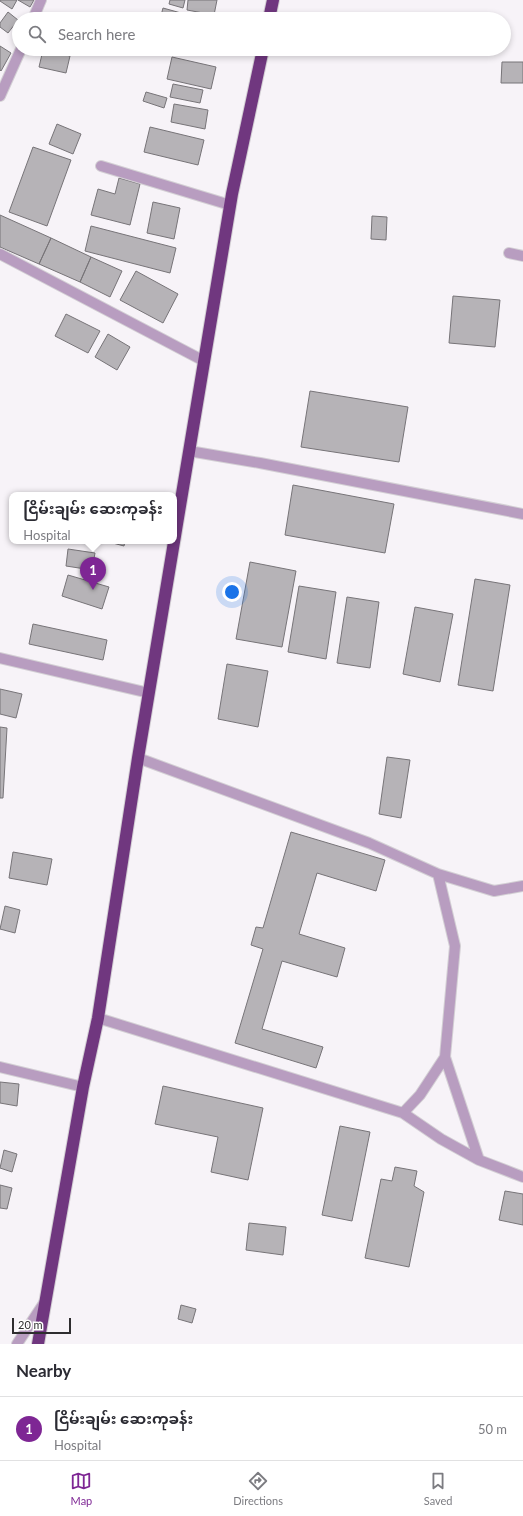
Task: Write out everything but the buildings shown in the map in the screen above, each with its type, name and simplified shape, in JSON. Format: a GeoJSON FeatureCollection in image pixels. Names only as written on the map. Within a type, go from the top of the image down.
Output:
{"type":"FeatureCollection","features":[{"type":"Feature","properties":{"kind":"highway"},"geometry":{"type":"LineString","coordinates":[[270,12],[273,0]]}},
{"type":"Feature","properties":{"kind":"highway"},"geometry":{"type":"LineString","coordinates":[[177,524],[230,205],[262,56]]}},
{"type":"Feature","properties":{"kind":"highway"},"geometry":{"type":"LineString","coordinates":[[38,1344],[83,1087],[98,1018],[138,758],[174,544]]}},
{"type":"Feature","properties":{"kind":"street"},"geometry":{"type":"LineString","coordinates":[[36,12],[41,0]]}},
{"type":"Feature","properties":{"kind":"street"},"geometry":{"type":"LineString","coordinates":[[0,93],[18,56]]}},
{"type":"Feature","properties":{"kind":"street"},"geometry":{"type":"LineString","coordinates":[[101,166],[230,205]]}},
{"type":"Feature","properties":{"kind":"street"},"geometry":{"type":"LineString","coordinates":[[509,253],[523,256]]}},
{"type":"Feature","properties":{"kind":"street"},"geometry":{"type":"LineString","coordinates":[[0,254],[204,361]]}},
{"type":"Feature","properties":{"kind":"street"},"geometry":{"type":"LineString","coordinates":[[189,452],[260,463],[523,514]]}},
{"type":"Feature","properties":{"kind":"street"},"geometry":{"type":"LineString","coordinates":[[0,658],[149,693]]}},
{"type":"Feature","properties":{"kind":"street"},"geometry":{"type":"LineString","coordinates":[[138,758],[369,843],[438,874],[494,891],[523,886]]}},
{"type":"Feature","properties":{"kind":"street"},"geometry":{"type":"LineString","coordinates":[[438,874],[455,946],[446,1057],[479,1160]]}},
{"type":"Feature","properties":{"kind":"street"},"geometry":{"type":"LineString","coordinates":[[98,1018],[403,1113],[441,1138],[479,1160],[523,1177]]}},
{"type":"Feature","properties":{"kind":"street"},"geometry":{"type":"LineString","coordinates":[[403,1113],[420,1095],[446,1057]]}},
{"type":"Feature","properties":{"kind":"street"},"geometry":{"type":"LineString","coordinates":[[0,1067],[83,1087]]}},
{"type":"Feature","properties":{"kind":"street"},"geometry":{"type":"LineString","coordinates":[[17,1344],[45,1301]]}},
{"type":"Feature","properties":{"kind":"place","name":"ငြိမ်းချမ်း ဆေးကုခန်း"},"geometry":{"type":"Point","coordinates":[93,590]}}]}
